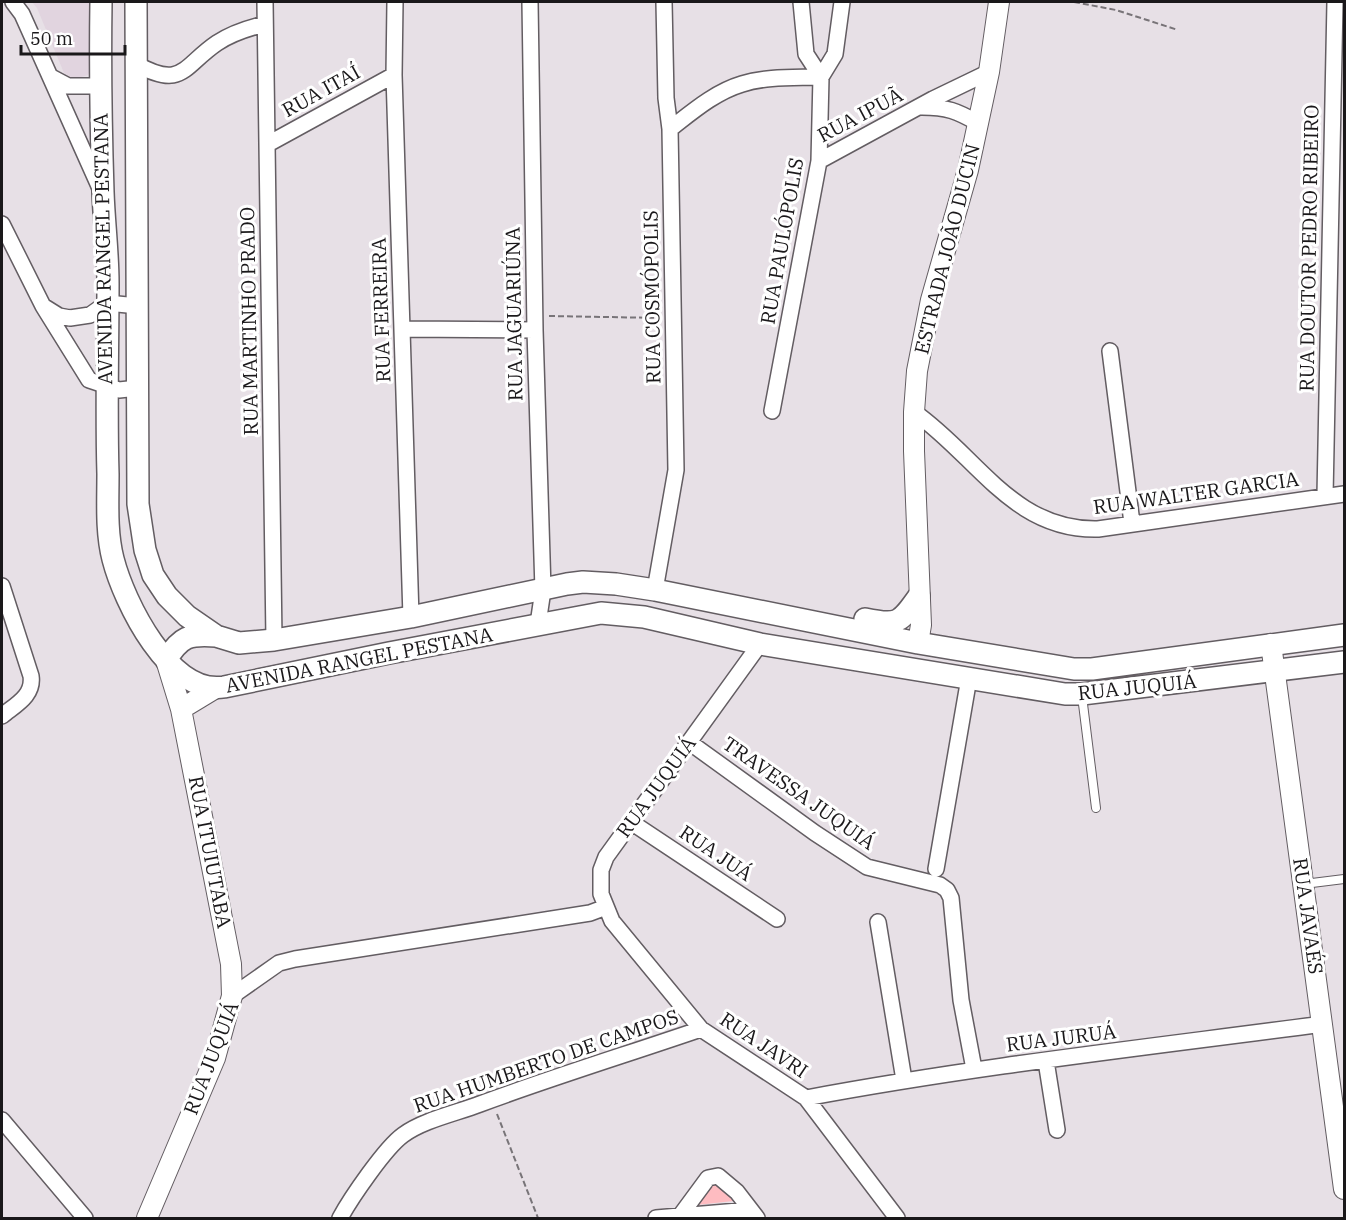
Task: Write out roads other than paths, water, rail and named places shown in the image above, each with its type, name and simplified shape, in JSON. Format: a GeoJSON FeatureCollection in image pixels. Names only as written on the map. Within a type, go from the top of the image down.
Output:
{"type":"FeatureCollection","features":[{"type":"Feature","properties":{"kind":"main road","name":"AVENIDA RANGEL PESTANA"},"geometry":{"type":"LineString","coordinates":[[101,2],[100,86],[107,303],[109,537],[120,582],[141,625],[166,660],[198,683],[214,689],[601,613],[644,617],[760,644]]}},
{"type":"Feature","properties":{"kind":"main road","name":"AVENIDA RANGEL PESTANA"},"geometry":{"type":"LineString","coordinates":[[136,2],[138,504],[145,550],[153,575],[166,596],[187,616],[216,636],[238,643],[274,640],[411,617],[583,582],[655,590],[798,619]]}},
{"type":"Feature","properties":{"kind":"main road"},"geometry":{"type":"LineString","coordinates":[[760,644],[776,626],[798,619],[841,615],[889,624],[907,614],[919,596]]}},
{"type":"Feature","properties":{"kind":"main road","name":"RUA JUQUIÁ"},"geometry":{"type":"LineString","coordinates":[[798,619],[918,643],[1074,669],[1092,669],[1344,635]]}},
{"type":"Feature","properties":{"kind":"main road"},"geometry":{"type":"LineString","coordinates":[[166,660],[174,647],[186,637],[195,634],[216,636]]}},
{"type":"Feature","properties":{"kind":"main road"},"geometry":{"type":"LineString","coordinates":[[886,665],[905,660],[918,643]]}},
{"type":"Feature","properties":{"kind":"main road","name":"RUA JUQUIÁ"},"geometry":{"type":"LineString","coordinates":[[760,644],[1065,694],[1082,694],[1344,662]]}},
{"type":"Feature","properties":{"kind":"street"},"geometry":{"type":"LineString","coordinates":[[13,2],[22,14],[103,194]]}},
{"type":"Feature","properties":{"kind":"street","name":"RUA MARTINHO PRADO"},"geometry":{"type":"LineString","coordinates":[[265,2],[274,640]]}},
{"type":"Feature","properties":{"kind":"street","name":"RUA FERREIRA"},"geometry":{"type":"LineString","coordinates":[[395,2],[394,75],[411,617]]}},
{"type":"Feature","properties":{"kind":"street","name":"RUA JAGUARIÚNA"},"geometry":{"type":"LineString","coordinates":[[530,2],[535,323],[543,590],[538,624]]}},
{"type":"Feature","properties":{"kind":"street","name":"RUA COSMÓPOLIS"},"geometry":{"type":"LineString","coordinates":[[655,590],[676,470],[670,129],[666,98],[664,2]]}},
{"type":"Feature","properties":{"kind":"street"},"geometry":{"type":"LineString","coordinates":[[801,2],[806,54],[821,77]]}},
{"type":"Feature","properties":{"kind":"street"},"geometry":{"type":"LineString","coordinates":[[821,77],[835,54],[842,2]]}},
{"type":"Feature","properties":{"kind":"street","name":"ESTRADA JOÃO DUCIN"},"geometry":{"type":"LineString","coordinates":[[918,643],[921,625],[914,412],[917,371],[927,320],[968,170],[989,72],[999,2]]}},
{"type":"Feature","properties":{"kind":"street","name":"RUA DOUTOR PEDRO RIBEIRO"},"geometry":{"type":"LineString","coordinates":[[1325,496],[1335,2]]}},
{"type":"Feature","properties":{"kind":"street"},"geometry":{"type":"LineString","coordinates":[[136,64],[148,71],[174,76],[184,72],[224,39],[244,29],[265,24]]}},
{"type":"Feature","properties":{"kind":"street","name":"RUA IPUÃ"},"geometry":{"type":"LineString","coordinates":[[819,161],[933,99],[989,72]]}},
{"type":"Feature","properties":{"kind":"street","name":"RUA ITAÍ"},"geometry":{"type":"LineString","coordinates":[[268,144],[394,75]]}},
{"type":"Feature","properties":{"kind":"street"},"geometry":{"type":"LineString","coordinates":[[51,77],[68,86],[100,86]]}},
{"type":"Feature","properties":{"kind":"street"},"geometry":{"type":"LineString","coordinates":[[670,129],[720,94],[741,84],[762,80],[821,77]]}},
{"type":"Feature","properties":{"kind":"street","name":"RUA PAULÓPOLIS"},"geometry":{"type":"LineString","coordinates":[[772,411],[819,161],[821,77]]}},
{"type":"Feature","properties":{"kind":"street","name":"RUA IPUÃ"},"geometry":{"type":"LineString","coordinates":[[922,107],[943,107],[954,110],[978,123]]}},
{"type":"Feature","properties":{"kind":"street"},"geometry":{"type":"LineString","coordinates":[[2,224],[8,249],[90,380],[119,390],[138,388]]}},
{"type":"Feature","properties":{"kind":"street"},"geometry":{"type":"LineString","coordinates":[[43,306],[60,316],[70,318],[90,315],[107,303],[138,306]]}},
{"type":"Feature","properties":{"kind":"street"},"geometry":{"type":"LineString","coordinates":[[403,329],[535,323]]}},
{"type":"Feature","properties":{"kind":"street"},"geometry":{"type":"LineString","coordinates":[[1110,351],[1132,523]]}},
{"type":"Feature","properties":{"kind":"street","name":"RUA WALTER GARCIA"},"geometry":{"type":"LineString","coordinates":[[914,412],[938,429],[1012,500],[1047,521],[1071,528],[1098,529],[1344,494]]}},
{"type":"Feature","properties":{"kind":"street"},"geometry":{"type":"LineString","coordinates":[[2,586],[33,685],[28,694],[2,715]]}},
{"type":"Feature","properties":{"kind":"street","name":"RUA JUQUIÁ"},"geometry":{"type":"LineString","coordinates":[[147,1218],[215,1058],[232,996],[279,963],[295,958],[590,913],[606,907],[601,894],[601,870],[606,857],[760,644]]}},
{"type":"Feature","properties":{"kind":"street","name":"RUA JAVAÉS"},"geometry":{"type":"LineString","coordinates":[[1271,644],[1344,1189]]}},
{"type":"Feature","properties":{"kind":"street","name":"RUA ITUIUTABA"},"geometry":{"type":"LineString","coordinates":[[166,660],[182,709],[231,964],[232,996]]}},
{"type":"Feature","properties":{"kind":"street"},"geometry":{"type":"LineString","coordinates":[[936,869],[969,678]]}},
{"type":"Feature","properties":{"kind":"street"},"geometry":{"type":"LineString","coordinates":[[182,709],[214,689]]}},
{"type":"Feature","properties":{"kind":"street","name":"TRAVESSA JUQUIÁ"},"geometry":{"type":"LineString","coordinates":[[689,742],[815,833],[867,867],[940,885],[947,890],[951,898],[962,1000],[974,1070]]}},
{"type":"Feature","properties":{"kind":"street","name":"RUA JUÁ"},"geometry":{"type":"LineString","coordinates":[[631,822],[777,920]]}},
{"type":"Feature","properties":{"kind":"street","name":"RUA JAVRI"},"geometry":{"type":"LineString","coordinates":[[606,907],[612,921],[701,1029],[806,1098],[897,1218]]}},
{"type":"Feature","properties":{"kind":"street"},"geometry":{"type":"LineString","coordinates":[[878,922],[904,1080]]}},
{"type":"Feature","properties":{"kind":"street","name":"RUA JURUÁ"},"geometry":{"type":"LineString","coordinates":[[806,1098],[904,1080],[1323,1024]]}},
{"type":"Feature","properties":{"kind":"street","name":"RUA HUMBERTO DE CAMPOS"},"geometry":{"type":"LineString","coordinates":[[340,1218],[387,1151],[403,1135],[422,1125],[701,1029]]}},
{"type":"Feature","properties":{"kind":"street"},"geometry":{"type":"LineString","coordinates":[[1046,1061],[1057,1130]]}},
{"type":"Feature","properties":{"kind":"street"},"geometry":{"type":"LineString","coordinates":[[2,1120],[85,1218]]}},
{"type":"Feature","properties":{"kind":"street"},"geometry":{"type":"LineString","coordinates":[[680,1216],[703,1184],[713,1176],[718,1176],[727,1182],[754,1214]]}},
{"type":"Feature","properties":{"kind":"street"},"geometry":{"type":"LineString","coordinates":[[656,1218],[754,1214]]}},
{"type":"Feature","properties":{"kind":"lane"},"geometry":{"type":"LineString","coordinates":[[1082,694],[1096,808]]}},
{"type":"Feature","properties":{"kind":"lane"},"geometry":{"type":"LineString","coordinates":[[1304,884],[1344,879]]}}]}
